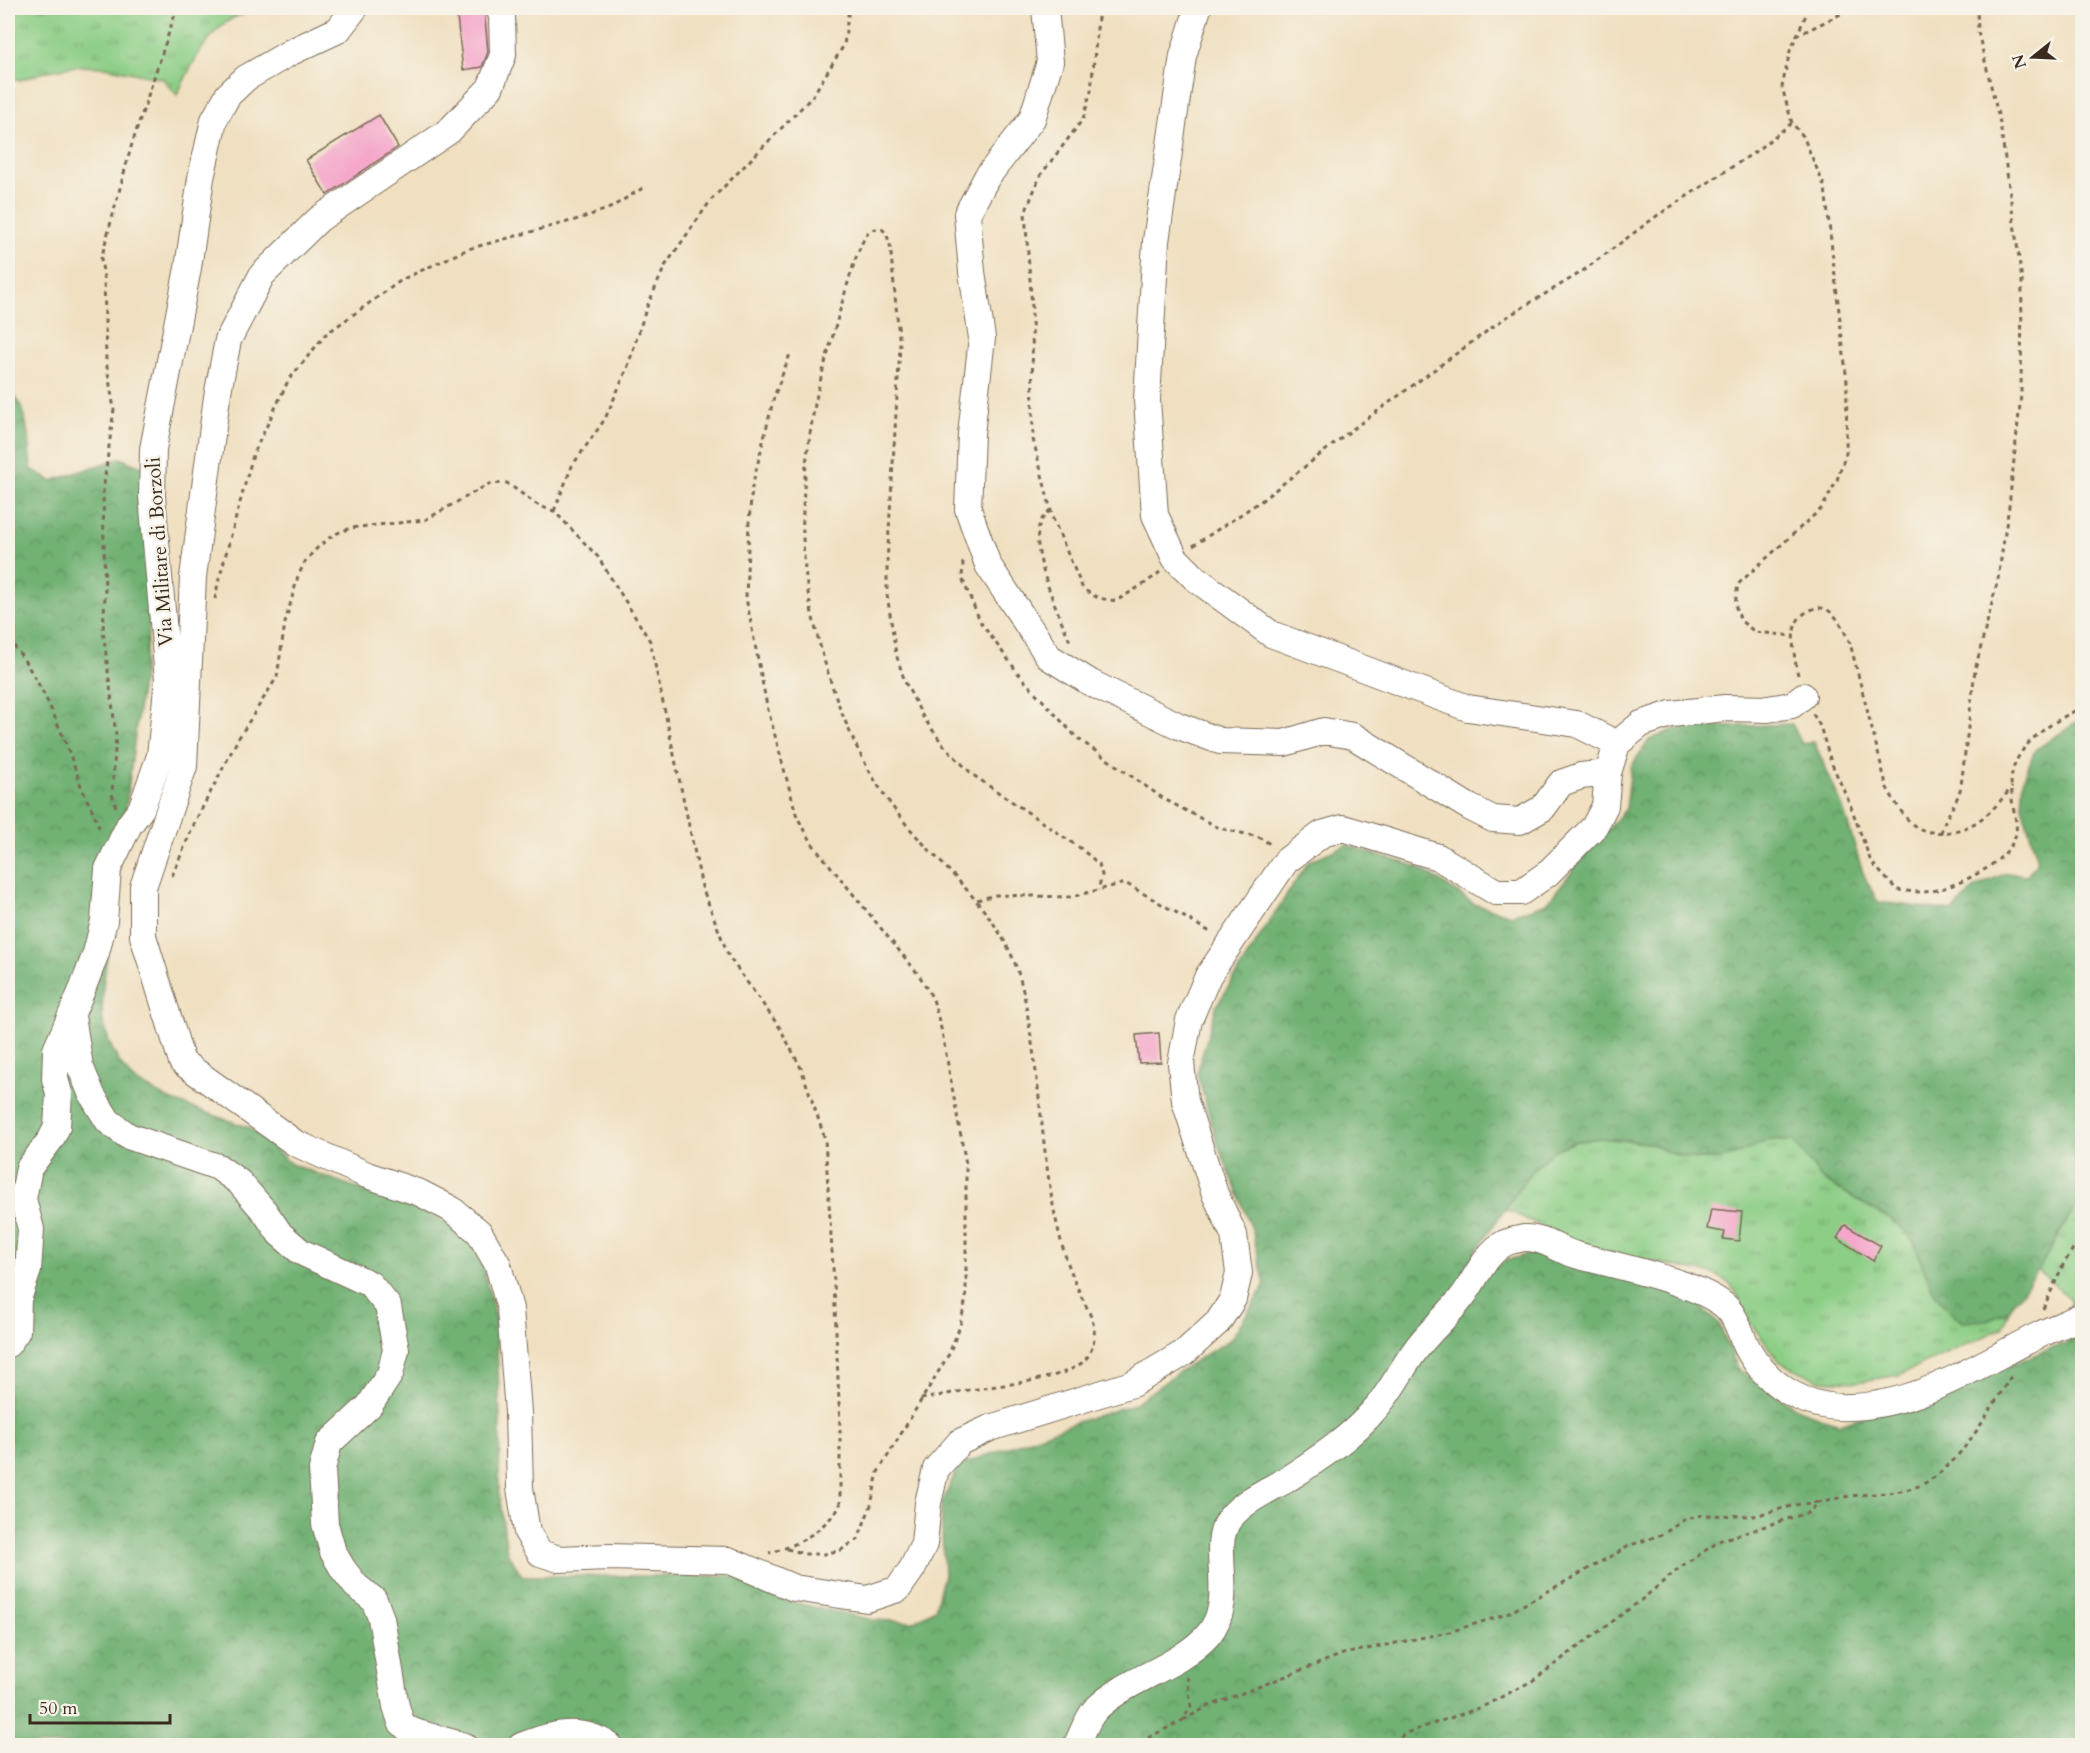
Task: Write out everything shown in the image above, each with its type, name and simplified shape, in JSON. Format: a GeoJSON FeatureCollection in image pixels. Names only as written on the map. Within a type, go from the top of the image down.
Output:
{"type":"FeatureCollection","features":[{"type":"Feature","properties":{"kind":"street","name":"Via Militare di Borzoli"},"geometry":{"type":"LineString","coordinates":[[8,1344],[17,1331],[18,1299],[28,1270],[31,1229],[22,1199],[29,1168],[51,1139],[57,1127],[59,1093],[55,1079],[56,1050],[96,953],[104,921],[108,869],[129,825],[141,809],[160,756],[168,679],[152,496],[153,450],[188,268],[201,178],[214,120],[228,95],[246,78],[291,52],[338,30],[355,8]]}},
{"type":"Feature","properties":{"kind":"street"},"geometry":{"type":"LineString","coordinates":[[499,8],[502,16],[503,55],[490,88],[449,130],[319,219],[262,275],[228,340],[217,397],[193,577],[184,766],[143,887],[144,936],[182,1062],[295,1143],[367,1175],[420,1193],[451,1209],[479,1232],[498,1265],[510,1309],[518,1412],[520,1488],[526,1532],[540,1553],[560,1560],[609,1557],[728,1560],[794,1588],[867,1599],[898,1589],[912,1569],[924,1544],[928,1503],[936,1469],[960,1442],[990,1428],[1132,1384],[1184,1353],[1218,1322],[1233,1299],[1239,1273],[1234,1235],[1215,1194],[1185,1101],[1181,1063],[1189,1020],[1208,976],[1286,861],[1322,834],[1342,828],[1437,857],[1496,892],[1521,892],[1547,874],[1594,827],[1605,806],[1608,773],[1617,744],[1641,724],[1671,714],[1725,708],[1768,709],[1792,705],[1803,696]]}},
{"type":"Feature","properties":{"kind":"street"},"geometry":{"type":"LineString","coordinates":[[1045,8],[1050,62],[1032,119],[987,177],[967,214],[972,272],[982,338],[971,434],[968,509],[988,565],[1049,657],[1100,688],[1179,726],[1220,741],[1284,743],[1324,731],[1353,736],[1469,807],[1493,819],[1520,821],[1543,808],[1561,783],[1581,776],[1608,773]]}},
{"type":"Feature","properties":{"kind":"street"},"geometry":{"type":"LineString","coordinates":[[1198,8],[1183,56],[1156,241],[1147,400],[1155,515],[1175,558],[1195,578],[1271,634],[1468,708],[1577,724],[1617,744]]}},
{"type":"Feature","properties":{"kind":"street"},"geometry":{"type":"LineString","coordinates":[[72,1014],[80,1066],[92,1095],[108,1121],[128,1136],[218,1167],[240,1182],[280,1234],[301,1252],[370,1284],[388,1305],[396,1350],[390,1374],[369,1406],[329,1443],[322,1469],[325,1524],[333,1552],[356,1586],[374,1600],[381,1618],[396,1706],[401,1722],[408,1729],[418,1733],[465,1746]]}},
{"type":"Feature","properties":{"kind":"street"},"geometry":{"type":"LineString","coordinates":[[1076,1746],[1093,1712],[1121,1690],[1180,1657],[1208,1634],[1220,1613],[1224,1583],[1220,1545],[1228,1520],[1252,1500],[1336,1446],[1376,1409],[1415,1350],[1445,1319],[1484,1263],[1503,1243],[1527,1238],[1541,1241],[1574,1254],[1695,1290],[1715,1299],[1729,1309],[1748,1350],[1763,1371],[1779,1386],[1801,1399],[1827,1406],[1849,1407],[1880,1404],[1922,1393],[1968,1373],[2082,1316]]}},
{"type":"Feature","properties":{"kind":"street"},"geometry":{"type":"LineString","coordinates":[[521,1746],[550,1735],[577,1734],[595,1737],[610,1746]]}},
{"type":"Feature","properties":{"kind":"path"},"geometry":{"type":"LineString","coordinates":[[129,825],[119,816],[112,794],[116,735],[103,630],[105,596],[103,491],[114,409],[106,361],[104,278],[101,259],[131,147],[177,8]]}},
{"type":"Feature","properties":{"kind":"path"},"geometry":{"type":"LineString","coordinates":[[554,511],[572,466],[605,419],[627,369],[646,309],[665,266],[711,200],[812,97],[844,45],[849,8]]}},
{"type":"Feature","properties":{"kind":"path"},"geometry":{"type":"LineString","coordinates":[[1099,8],[1091,92],[1083,119],[1040,176],[1025,213],[1032,307],[1033,439],[1051,510],[1083,589],[1098,598],[1116,600],[1147,582],[1175,558],[1261,501],[1353,429],[1505,318],[1580,273],[1658,215],[1752,154],[1792,123]]}},
{"type":"Feature","properties":{"kind":"path"},"geometry":{"type":"LineString","coordinates":[[1794,636],[1755,632],[1741,621],[1735,605],[1738,584],[1822,508],[1838,480],[1846,453],[1847,382],[1825,188],[1803,136],[1792,123],[1782,87],[1790,51],[1809,8]]}},
{"type":"Feature","properties":{"kind":"path"},"geometry":{"type":"LineString","coordinates":[[1796,36],[1853,8]]}},
{"type":"Feature","properties":{"kind":"path"},"geometry":{"type":"LineString","coordinates":[[1941,833],[1944,819],[1958,800],[1961,786],[1975,670],[1998,579],[2009,506],[2021,394],[2022,280],[2000,123],[1978,32],[1977,8]]}},
{"type":"Feature","properties":{"kind":"path"},"geometry":{"type":"LineString","coordinates":[[214,606],[218,583],[253,455],[288,381],[326,334],[403,279],[468,249],[582,218],[610,208],[646,186]]}},
{"type":"Feature","properties":{"kind":"path"},"geometry":{"type":"LineString","coordinates":[[921,1399],[1036,1380],[1074,1368],[1087,1358],[1094,1342],[1094,1326],[1066,1260],[1052,1205],[1038,1083],[1022,985],[1011,955],[977,900],[906,824],[880,790],[852,741],[831,682],[813,619],[803,531],[806,470],[816,397],[857,258],[866,234],[878,228],[886,233],[890,244],[900,347],[887,594],[896,654],[905,682],[923,717],[945,747],[973,775],[1080,848],[1099,864],[1102,875],[1098,890]]}},
{"type":"Feature","properties":{"kind":"path"},"geometry":{"type":"LineString","coordinates":[[785,1549],[806,1554],[824,1554],[841,1550],[858,1539],[871,1504],[878,1472],[950,1354],[960,1326],[966,1298],[966,1164],[942,1032],[933,999],[919,975],[814,846],[797,817],[766,706],[746,598],[749,522],[752,487],[774,397],[790,354]]}},
{"type":"Feature","properties":{"kind":"path"},"geometry":{"type":"LineString","coordinates":[[169,881],[195,822],[238,739],[277,677],[285,623],[298,576],[306,560],[333,535],[350,528],[424,520],[489,484],[507,483],[539,506],[554,511],[598,557],[650,641],[702,887],[729,957],[780,1028],[801,1068],[825,1139],[834,1283],[840,1437],[840,1507],[824,1526],[785,1549],[768,1553]]}},
{"type":"Feature","properties":{"kind":"path"},"geometry":{"type":"LineString","coordinates":[[1051,510],[1041,520],[1037,543],[1052,599],[1074,652]]}},
{"type":"Feature","properties":{"kind":"path"},"geometry":{"type":"LineString","coordinates":[[964,555],[962,578],[981,623],[1021,677],[1077,738],[1164,799],[1219,828],[1259,837],[1274,847],[1286,861]]}},
{"type":"Feature","properties":{"kind":"path"},"geometry":{"type":"LineString","coordinates":[[2012,788],[1981,821],[1963,830],[1941,833],[1916,827],[1899,808],[1887,788],[1850,643],[1841,624],[1831,612],[1818,607],[1808,611],[1798,620],[1794,636],[1796,664],[1803,696],[1820,726],[1871,862],[1897,890],[1925,892],[1958,883],[1990,866],[2008,850],[2016,833],[2012,774],[2024,748],[2050,725],[2082,707]]}},
{"type":"Feature","properties":{"kind":"path"},"geometry":{"type":"LineString","coordinates":[[8,638],[37,681],[70,750],[82,788],[98,821],[108,869]]}},
{"type":"Feature","properties":{"kind":"path"},"geometry":{"type":"LineString","coordinates":[[977,900],[996,895],[1071,897],[1125,883],[1220,937],[1227,949]]}},
{"type":"Feature","properties":{"kind":"path"},"geometry":{"type":"LineString","coordinates":[[2040,1335],[2043,1306],[2063,1265],[2082,1234]]}},
{"type":"Feature","properties":{"kind":"path"},"geometry":{"type":"LineString","coordinates":[[1132,1746],[1209,1706],[1343,1654],[1449,1632],[1507,1614],[1631,1545],[1663,1534],[1685,1519],[1703,1515],[1754,1516],[1795,1505],[1849,1496],[1891,1493],[1922,1484],[1945,1469],[1970,1439],[2013,1373]]}},
{"type":"Feature","properties":{"kind":"path"},"geometry":{"type":"LineString","coordinates":[[1397,1746],[1403,1734],[1482,1707],[1532,1681],[1640,1601],[1682,1566],[1721,1540],[1810,1512],[1818,1502]]}},
{"type":"Feature","properties":{"kind":"path"},"geometry":{"type":"LineString","coordinates":[[1180,1657],[1187,1675],[1191,1706],[1183,1720]]}},
{"type":"Feature","properties":{"kind":"green space"},"geometry":{"type":"Polygon","coordinates":[[[8,8],[277,8],[241,15],[222,26],[199,53],[177,95],[163,79],[105,67],[76,66],[48,71],[20,80],[8,76],[8,8]]]}},
{"type":"Feature","properties":{"kind":"green space"},"geometry":{"type":"Polygon","coordinates":[[[8,388],[15,396],[24,415],[31,469],[52,481],[120,458],[161,475],[161,532],[103,987],[102,1018],[109,1042],[119,1062],[133,1080],[170,1100],[250,1128],[291,1164],[439,1218],[466,1237],[482,1262],[496,1322],[500,1417],[499,1494],[507,1552],[522,1576],[735,1576],[778,1599],[873,1620],[913,1622],[935,1609],[944,1574],[941,1506],[958,1466],[1071,1424],[1134,1404],[1231,1339],[1265,1285],[1252,1229],[1217,1142],[1197,1073],[1216,1007],[1309,861],[1346,845],[1418,867],[1474,904],[1511,915],[1547,903],[1626,809],[1631,767],[1649,740],[1675,729],[1792,724],[1802,744],[1814,742],[1843,808],[1864,876],[1878,902],[1953,911],[1976,887],[2006,873],[2027,875],[2038,861],[2022,806],[2024,778],[2035,750],[2082,719],[2082,1195],[2038,1270],[2009,1310],[1987,1320],[1962,1322],[1944,1305],[1931,1287],[1914,1242],[1898,1224],[1822,1179],[1793,1141],[1768,1140],[1721,1159],[1696,1159],[1670,1153],[1649,1143],[1600,1138],[1577,1141],[1554,1150],[1535,1168],[1463,1270],[1487,1270],[1508,1260],[1533,1253],[1691,1295],[1720,1326],[1738,1369],[1798,1409],[1839,1424],[1903,1404],[1935,1397],[2082,1337],[2082,1745],[8,1745],[8,388]]]}},
{"type":"Feature","properties":{"kind":"green space"},"geometry":{"type":"Polygon","coordinates":[[[1600,1138],[1649,1143],[1670,1153],[1696,1159],[1721,1159],[1768,1140],[1794,1141],[1822,1179],[1898,1224],[1914,1242],[1931,1287],[1987,1320],[2009,1310],[2003,1328],[1899,1375],[1857,1382],[1819,1380],[1780,1362],[1748,1320],[1736,1292],[1727,1281],[1714,1274],[1590,1249],[1505,1209],[1527,1177],[1547,1155],[1559,1147],[1576,1141],[1600,1138]]]}},
{"type":"Feature","properties":{"kind":"green space"},"geometry":{"type":"Polygon","coordinates":[[[2082,1195],[2082,1337],[2067,1343],[2075,1332],[2070,1299],[2038,1270],[2082,1195]]]}},
{"type":"Feature","properties":{"kind":"building"},"geometry":{"type":"Polygon","coordinates":[[[456,8],[484,8],[488,52],[482,67],[463,70],[456,8]]]}},
{"type":"Feature","properties":{"kind":"building"},"geometry":{"type":"Polygon","coordinates":[[[379,115],[398,147],[327,195],[306,160],[379,115]]]}},
{"type":"Feature","properties":{"kind":"building"},"geometry":{"type":"Polygon","coordinates":[[[1159,1033],[1161,1062],[1139,1063],[1136,1035],[1159,1033]]]}},
{"type":"Feature","properties":{"kind":"building"},"geometry":{"type":"Polygon","coordinates":[[[1711,1209],[1742,1212],[1739,1241],[1723,1239],[1725,1232],[1707,1229],[1711,1209]]]}},
{"type":"Feature","properties":{"kind":"building"},"geometry":{"type":"Polygon","coordinates":[[[1845,1225],[1881,1246],[1873,1261],[1837,1238],[1845,1225]]]}},
{"type":"Feature","properties":{"kind":"waterway"},"geometry":{"type":"LineString","coordinates":[[8,912],[14,927]]}}]}
